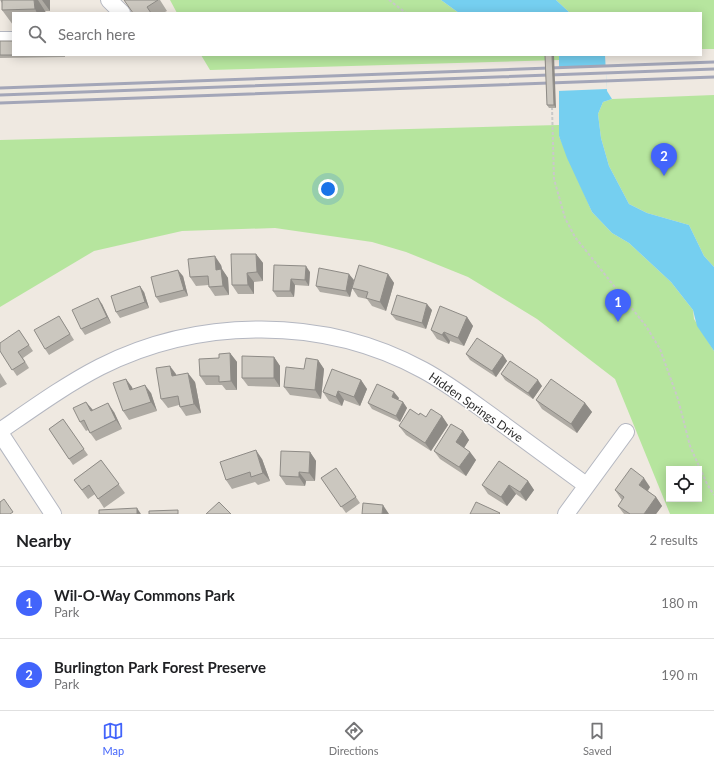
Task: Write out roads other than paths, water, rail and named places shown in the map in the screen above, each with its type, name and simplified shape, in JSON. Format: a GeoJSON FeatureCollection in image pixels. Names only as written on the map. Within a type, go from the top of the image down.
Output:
{"type":"FeatureCollection","features":[{"type":"Feature","properties":{"kind":"street"},"geometry":{"type":"LineString","coordinates":[[109,0],[121,12]]}},
{"type":"Feature","properties":{"kind":"street"},"geometry":{"type":"LineString","coordinates":[[0,40],[12,40]]}},
{"type":"Feature","properties":{"kind":"street","name":"Hidden Springs Drive"},"geometry":{"type":"LineString","coordinates":[[0,432],[81,377],[129,354],[168,341],[210,333],[246,329],[278,330],[308,333],[339,339],[387,354],[422,369],[451,387],[586,485]]}},
{"type":"Feature","properties":{"kind":"street"},"geometry":{"type":"LineString","coordinates":[[0,432],[54,514]]}},
{"type":"Feature","properties":{"kind":"street"},"geometry":{"type":"LineString","coordinates":[[566,514],[626,432]]}},
{"type":"Feature","properties":{"kind":"water"},"geometry":{"type":"Polygon","coordinates":[[[441,0],[556,0],[569,12],[458,12],[441,0]]]}},
{"type":"Feature","properties":{"kind":"water"},"geometry":{"type":"Polygon","coordinates":[[[559,56],[605,56],[607,91],[612,99],[603,102],[598,114],[601,138],[609,166],[629,204],[647,213],[689,225],[704,256],[714,267],[714,351],[697,326],[693,310],[671,282],[629,243],[612,233],[592,212],[567,158],[559,136],[559,56]]]}},
{"type":"Feature","properties":{"kind":"railway"},"geometry":{"type":"LineString","coordinates":[[0,88],[714,62]]}},
{"type":"Feature","properties":{"kind":"railway"},"geometry":{"type":"LineString","coordinates":[[0,95],[714,69]]}},
{"type":"Feature","properties":{"kind":"railway"},"geometry":{"type":"LineString","coordinates":[[0,103],[714,77]]}},
{"type":"Feature","properties":{"kind":"place","name":"Burlington Park Forest Preserve"},"geometry":{"type":"Point","coordinates":[664,176]}},
{"type":"Feature","properties":{"kind":"place","name":"Wil-O-Way Commons Park"},"geometry":{"type":"Point","coordinates":[618,322]}}]}
